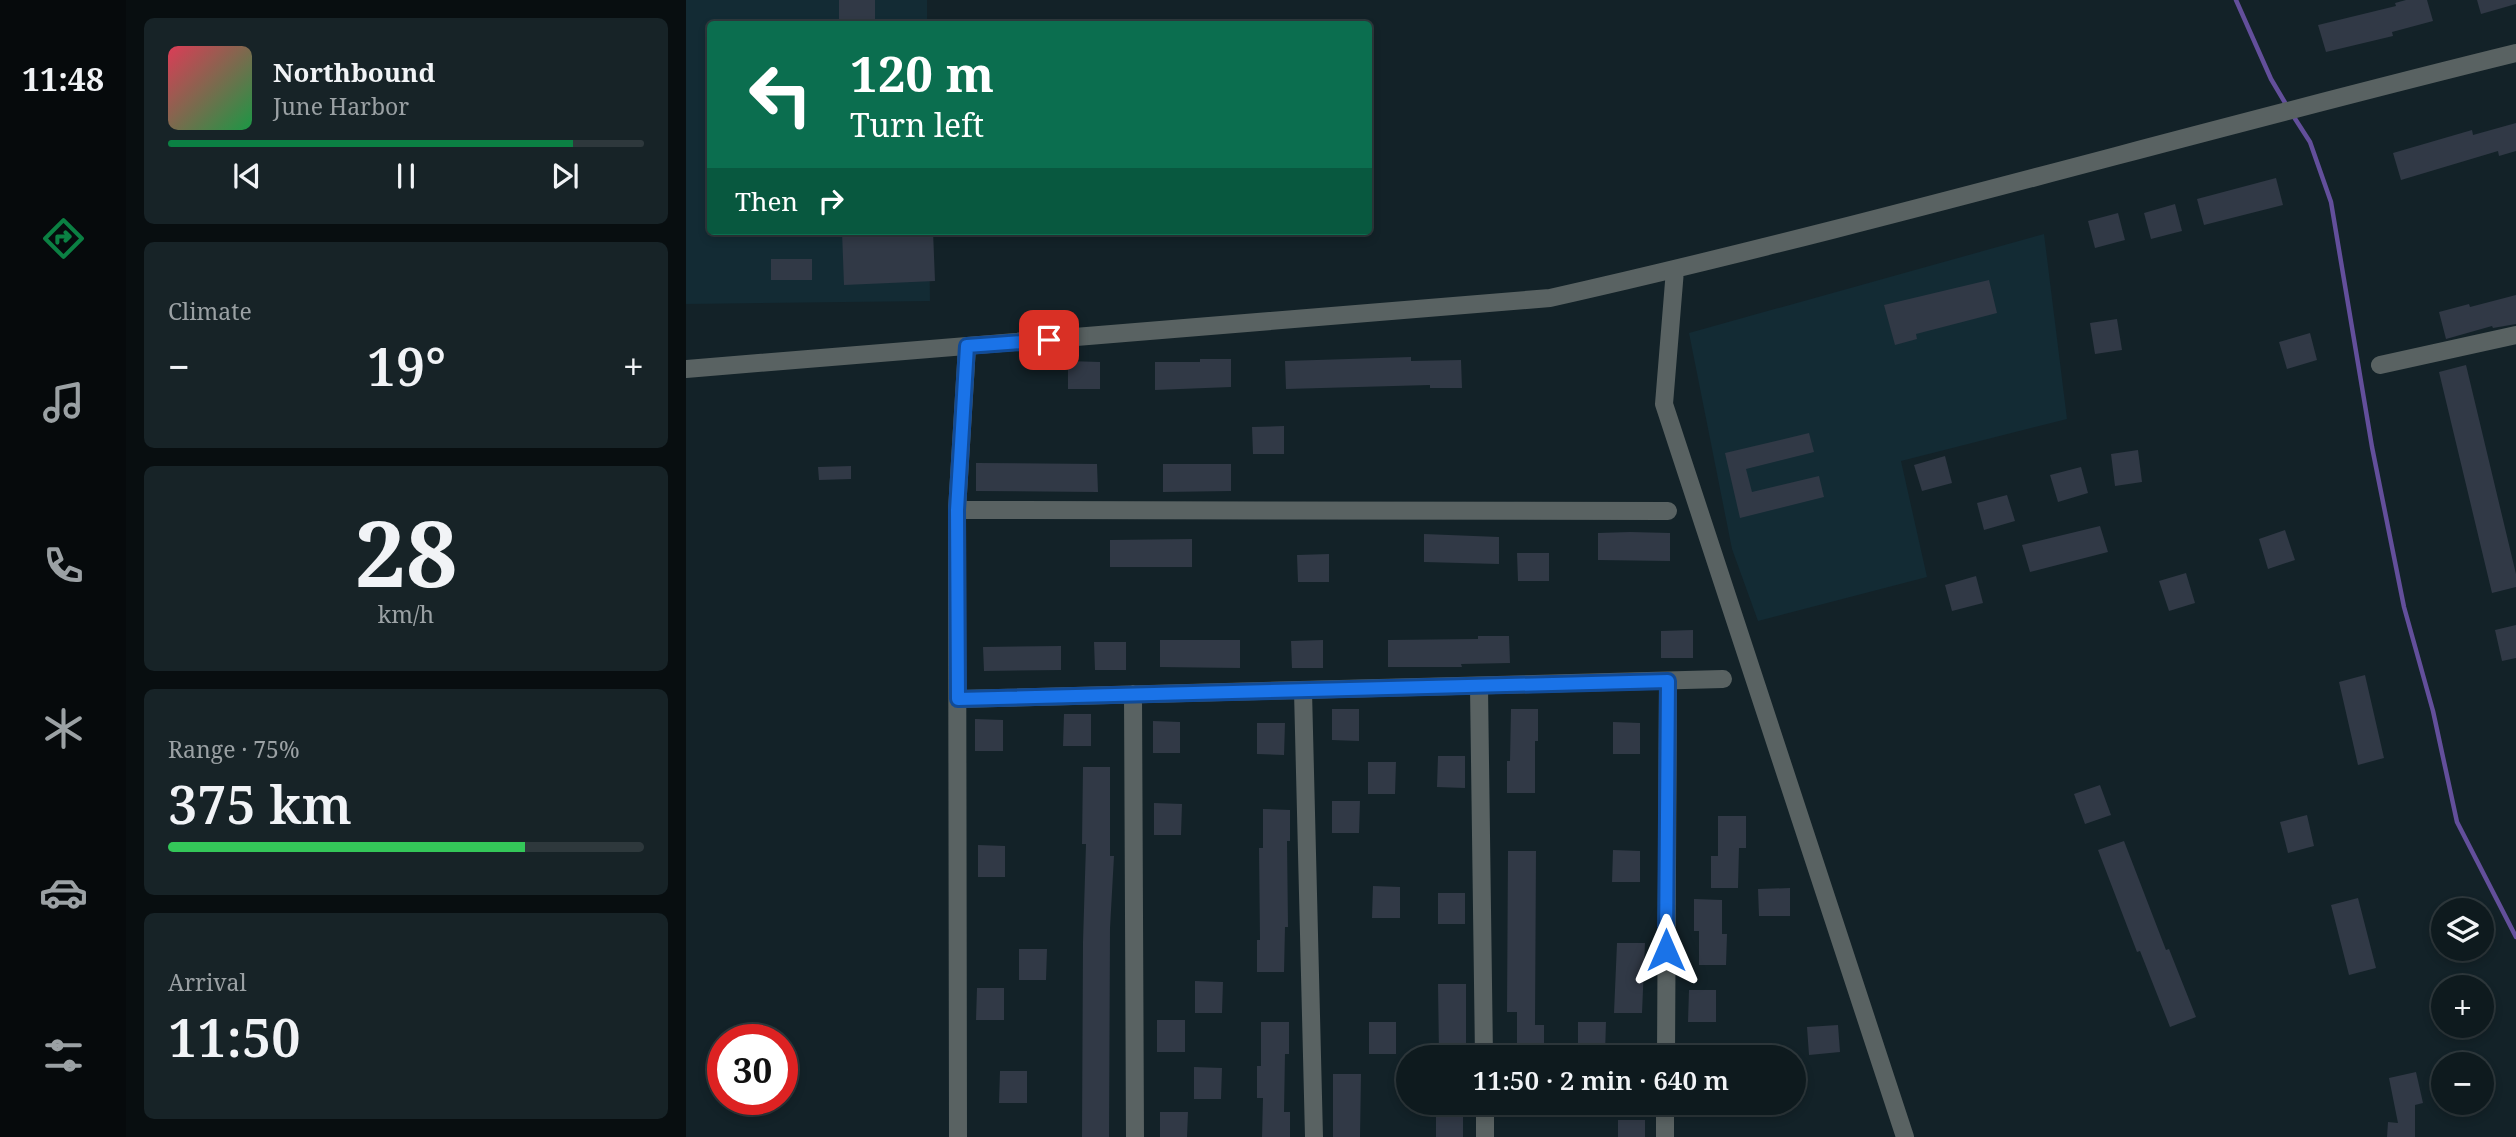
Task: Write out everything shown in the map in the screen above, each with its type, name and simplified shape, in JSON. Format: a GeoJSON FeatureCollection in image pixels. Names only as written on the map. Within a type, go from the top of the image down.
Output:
{"type":"FeatureCollection","features":[{"type":"Feature","properties":{"kind":"street"},"geometry":{"type":"LineString","coordinates":[[686,369],[1550,298],[1675,270],[2059,173],[2328,99],[2516,53]]}},
{"type":"Feature","properties":{"kind":"street"},"geometry":{"type":"LineString","coordinates":[[1675,270],[1664,404],[1905,1137]]}},
{"type":"Feature","properties":{"kind":"street"},"geometry":{"type":"LineString","coordinates":[[2380,365],[2516,335]]}},
{"type":"Feature","properties":{"kind":"street"},"geometry":{"type":"LineString","coordinates":[[958,1137],[957,510],[967,346]]}},
{"type":"Feature","properties":{"kind":"street"},"geometry":{"type":"LineString","coordinates":[[957,510],[1668,511]]}},
{"type":"Feature","properties":{"kind":"street"},"geometry":{"type":"LineString","coordinates":[[958,699],[1723,679]]}},
{"type":"Feature","properties":{"kind":"street"},"geometry":{"type":"LineString","coordinates":[[1666,1045],[1668,681]]}},
{"type":"Feature","properties":{"kind":"street"},"geometry":{"type":"LineString","coordinates":[[1479,687],[1484,1045]]}},
{"type":"Feature","properties":{"kind":"street"},"geometry":{"type":"LineString","coordinates":[[1303,691],[1314,1137]]}},
{"type":"Feature","properties":{"kind":"street"},"geometry":{"type":"LineString","coordinates":[[1133,694],[1135,1137]]}},
{"type":"Feature","properties":{"kind":"street"},"geometry":{"type":"LineString","coordinates":[[1485,1115],[1485,1137]]}},
{"type":"Feature","properties":{"kind":"street"},"geometry":{"type":"LineString","coordinates":[[1665,1115],[1665,1137]]}},
{"type":"Feature","properties":{"kind":"shaded area"},"geometry":{"type":"Polygon","coordinates":[[[686,0],[927,0],[927,21],[707,21],[707,235],[929,235],[930,301],[686,304],[686,0]]]}},
{"type":"Feature","properties":{"kind":"shaded area"},"geometry":{"type":"Polygon","coordinates":[[[2044,234],[2067,419],[1901,461],[1927,577],[1758,621],[1732,549],[1689,333],[2044,234]]]}},
{"type":"Feature","properties":{"kind":"building"},"geometry":{"type":"Polygon","coordinates":[[[839,0],[875,0],[875,21],[839,21],[839,0]]]}},
{"type":"Feature","properties":{"kind":"building"},"geometry":{"type":"Polygon","coordinates":[[[2427,0],[2433,21],[2392,32],[2393,36],[2326,52],[2318,25],[2396,6],[2395,3],[2427,0]]]}},
{"type":"Feature","properties":{"kind":"building"},"geometry":{"type":"Polygon","coordinates":[[[2477,0],[2516,0],[2516,4],[2481,14],[2477,0]]]}},
{"type":"Feature","properties":{"kind":"building"},"geometry":{"type":"Polygon","coordinates":[[[2516,123],[2516,151],[2499,156],[2498,151],[2401,180],[2393,153],[2472,130],[2473,135],[2516,123]]]}},
{"type":"Feature","properties":{"kind":"building"},"geometry":{"type":"Polygon","coordinates":[[[2276,178],[2283,205],[2204,225],[2197,199],[2276,178]]]}},
{"type":"Feature","properties":{"kind":"building"},"geometry":{"type":"Polygon","coordinates":[[[2175,204],[2182,231],[2151,239],[2144,213],[2175,204]]]}},
{"type":"Feature","properties":{"kind":"building"},"geometry":{"type":"Polygon","coordinates":[[[2118,213],[2125,240],[2095,248],[2088,221],[2118,213]]]}},
{"type":"Feature","properties":{"kind":"building"},"geometry":{"type":"Polygon","coordinates":[[[842,235],[933,235],[935,281],[844,285],[842,235]]]}},
{"type":"Feature","properties":{"kind":"building"},"geometry":{"type":"Polygon","coordinates":[[[771,259],[812,259],[812,280],[771,280],[771,259]]]}},
{"type":"Feature","properties":{"kind":"building"},"geometry":{"type":"Polygon","coordinates":[[[1989,280],[1997,313],[1916,334],[1917,339],[1895,345],[1884,305],[1989,280]]]}},
{"type":"Feature","properties":{"kind":"building"},"geometry":{"type":"Polygon","coordinates":[[[2516,295],[2516,324],[2492,326],[2446,339],[2439,312],[2516,295]]]}},
{"type":"Feature","properties":{"kind":"building"},"geometry":{"type":"Polygon","coordinates":[[[2117,319],[2122,350],[2095,354],[2090,323],[2117,319]]]}},
{"type":"Feature","properties":{"kind":"building"},"geometry":{"type":"Polygon","coordinates":[[[2310,333],[2317,360],[2287,369],[2279,342],[2310,333]]]}},
{"type":"Feature","properties":{"kind":"building"},"geometry":{"type":"Polygon","coordinates":[[[1411,357],[1411,361],[1461,360],[1462,388],[1430,388],[1430,385],[1286,389],[1285,361],[1411,357]]]}},
{"type":"Feature","properties":{"kind":"building"},"geometry":{"type":"Polygon","coordinates":[[[1200,359],[1231,359],[1231,387],[1155,390],[1155,362],[1200,362],[1200,359]]]}},
{"type":"Feature","properties":{"kind":"building"},"geometry":{"type":"Polygon","coordinates":[[[1068,361],[1100,362],[1100,389],[1068,389],[1068,361]]]}},
{"type":"Feature","properties":{"kind":"building"},"geometry":{"type":"Polygon","coordinates":[[[2466,365],[2516,574],[2516,587],[2492,593],[2439,372],[2466,365]]]}},
{"type":"Feature","properties":{"kind":"building"},"geometry":{"type":"Polygon","coordinates":[[[1284,426],[1284,454],[1253,454],[1252,427],[1284,426]]]}},
{"type":"Feature","properties":{"kind":"building"},"geometry":{"type":"Polygon","coordinates":[[[1809,433],[1814,452],[1746,469],[1752,492],[1819,476],[1824,497],[1740,518],[1725,453],[1809,433]]]}},
{"type":"Feature","properties":{"kind":"building"},"geometry":{"type":"Polygon","coordinates":[[[2138,450],[2142,482],[2115,486],[2111,454],[2138,450]]]}},
{"type":"Feature","properties":{"kind":"building"},"geometry":{"type":"Polygon","coordinates":[[[1945,456],[1952,483],[1922,491],[1914,465],[1945,456]]]}},
{"type":"Feature","properties":{"kind":"building"},"geometry":{"type":"Polygon","coordinates":[[[976,463],[1097,464],[1098,492],[976,491],[976,463]]]}},
{"type":"Feature","properties":{"kind":"building"},"geometry":{"type":"Polygon","coordinates":[[[1163,464],[1231,464],[1231,491],[1163,492],[1163,464]]]}},
{"type":"Feature","properties":{"kind":"building"},"geometry":{"type":"Polygon","coordinates":[[[851,466],[851,479],[819,480],[818,467],[851,466]]]}},
{"type":"Feature","properties":{"kind":"building"},"geometry":{"type":"Polygon","coordinates":[[[2081,467],[2088,493],[2058,502],[2050,475],[2081,467]]]}},
{"type":"Feature","properties":{"kind":"building"},"geometry":{"type":"Polygon","coordinates":[[[2007,495],[2015,521],[1984,530],[1977,503],[2007,495]]]}},
{"type":"Feature","properties":{"kind":"building"},"geometry":{"type":"Polygon","coordinates":[[[2100,526],[2108,552],[2030,572],[2022,545],[2100,526]]]}},
{"type":"Feature","properties":{"kind":"building"},"geometry":{"type":"Polygon","coordinates":[[[2285,530],[2295,560],[2268,569],[2259,539],[2285,530]]]}},
{"type":"Feature","properties":{"kind":"building"},"geometry":{"type":"Polygon","coordinates":[[[1598,533],[1670,533],[1670,561],[1598,560],[1598,533]]]}},
{"type":"Feature","properties":{"kind":"building"},"geometry":{"type":"Polygon","coordinates":[[[1424,534],[1499,537],[1499,564],[1424,562],[1424,534]]]}},
{"type":"Feature","properties":{"kind":"building"},"geometry":{"type":"Polygon","coordinates":[[[1192,539],[1192,567],[1110,567],[1110,540],[1192,539]]]}},
{"type":"Feature","properties":{"kind":"building"},"geometry":{"type":"Polygon","coordinates":[[[1517,553],[1549,553],[1549,581],[1518,581],[1517,553]]]}},
{"type":"Feature","properties":{"kind":"building"},"geometry":{"type":"Polygon","coordinates":[[[1329,554],[1329,582],[1298,582],[1297,555],[1329,554]]]}},
{"type":"Feature","properties":{"kind":"building"},"geometry":{"type":"Polygon","coordinates":[[[2186,573],[2195,603],[2169,611],[2159,581],[2186,573]]]}},
{"type":"Feature","properties":{"kind":"building"},"geometry":{"type":"Polygon","coordinates":[[[1976,576],[1983,603],[1952,611],[1945,585],[1976,576]]]}},
{"type":"Feature","properties":{"kind":"building"},"geometry":{"type":"Polygon","coordinates":[[[2516,625],[2516,658],[2502,661],[2495,630],[2516,625]]]}},
{"type":"Feature","properties":{"kind":"building"},"geometry":{"type":"Polygon","coordinates":[[[1693,630],[1693,658],[1661,658],[1661,631],[1693,630]]]}},
{"type":"Feature","properties":{"kind":"building"},"geometry":{"type":"Polygon","coordinates":[[[1478,636],[1509,636],[1510,663],[1461,664],[1462,667],[1388,667],[1388,640],[1478,639],[1478,636]]]}},
{"type":"Feature","properties":{"kind":"building"},"geometry":{"type":"Polygon","coordinates":[[[1160,640],[1240,640],[1240,668],[1160,667],[1160,640]]]}},
{"type":"Feature","properties":{"kind":"building"},"geometry":{"type":"Polygon","coordinates":[[[1323,640],[1323,668],[1292,668],[1291,641],[1323,640]]]}},
{"type":"Feature","properties":{"kind":"building"},"geometry":{"type":"Polygon","coordinates":[[[1094,642],[1126,642],[1126,670],[1095,670],[1094,642]]]}},
{"type":"Feature","properties":{"kind":"building"},"geometry":{"type":"Polygon","coordinates":[[[1061,646],[1061,670],[984,671],[983,647],[1061,646]]]}},
{"type":"Feature","properties":{"kind":"building"},"geometry":{"type":"Polygon","coordinates":[[[2365,675],[2384,758],[2358,765],[2339,682],[2365,675]]]}},
{"type":"Feature","properties":{"kind":"building"},"geometry":{"type":"Polygon","coordinates":[[[1332,709],[1359,709],[1359,741],[1332,740],[1332,709]]]}},
{"type":"Feature","properties":{"kind":"building"},"geometry":{"type":"Polygon","coordinates":[[[1511,709],[1538,709],[1535,793],[1507,793],[1511,709]]]}},
{"type":"Feature","properties":{"kind":"building"},"geometry":{"type":"Polygon","coordinates":[[[1064,714],[1091,714],[1091,746],[1063,746],[1064,714]]]}},
{"type":"Feature","properties":{"kind":"building"},"geometry":{"type":"Polygon","coordinates":[[[975,719],[1003,720],[1003,751],[975,751],[975,719]]]}},
{"type":"Feature","properties":{"kind":"building"},"geometry":{"type":"Polygon","coordinates":[[[1153,721],[1180,722],[1180,753],[1153,753],[1153,721]]]}},
{"type":"Feature","properties":{"kind":"building"},"geometry":{"type":"Polygon","coordinates":[[[1613,722],[1640,723],[1640,754],[1613,754],[1613,722]]]}},
{"type":"Feature","properties":{"kind":"building"},"geometry":{"type":"Polygon","coordinates":[[[1257,723],[1285,723],[1284,755],[1257,754],[1257,723]]]}},
{"type":"Feature","properties":{"kind":"building"},"geometry":{"type":"Polygon","coordinates":[[[1438,756],[1465,756],[1465,788],[1437,787],[1438,756]]]}},
{"type":"Feature","properties":{"kind":"building"},"geometry":{"type":"Polygon","coordinates":[[[1368,762],[1396,762],[1395,794],[1368,794],[1368,762]]]}},
{"type":"Feature","properties":{"kind":"building"},"geometry":{"type":"Polygon","coordinates":[[[1083,767],[1110,767],[1110,856],[1114,856],[1110,928],[1109,1137],[1082,1137],[1086,844],[1082,844],[1083,767]]]}},
{"type":"Feature","properties":{"kind":"building"},"geometry":{"type":"Polygon","coordinates":[[[2100,785],[2111,815],[2085,824],[2074,794],[2100,785]]]}},
{"type":"Feature","properties":{"kind":"building"},"geometry":{"type":"Polygon","coordinates":[[[1332,801],[1360,801],[1359,833],[1332,833],[1332,801]]]}},
{"type":"Feature","properties":{"kind":"building"},"geometry":{"type":"Polygon","coordinates":[[[1154,803],[1182,804],[1181,835],[1154,835],[1154,803]]]}},
{"type":"Feature","properties":{"kind":"building"},"geometry":{"type":"Polygon","coordinates":[[[1263,809],[1290,810],[1290,841],[1287,841],[1288,927],[1285,927],[1284,972],[1257,972],[1257,940],[1260,940],[1259,848],[1263,848],[1263,809]]]}},
{"type":"Feature","properties":{"kind":"building"},"geometry":{"type":"Polygon","coordinates":[[[2307,815],[2314,846],[2288,853],[2280,822],[2307,815]]]}},
{"type":"Feature","properties":{"kind":"building"},"geometry":{"type":"Polygon","coordinates":[[[1718,816],[1746,816],[1746,848],[1739,848],[1738,888],[1711,888],[1711,856],[1718,856],[1718,816]]]}},
{"type":"Feature","properties":{"kind":"building"},"geometry":{"type":"Polygon","coordinates":[[[2124,841],[2166,950],[2169,949],[2196,1017],[2170,1027],[2140,951],[2137,952],[2098,850],[2124,841]]]}},
{"type":"Feature","properties":{"kind":"building"},"geometry":{"type":"Polygon","coordinates":[[[978,845],[1005,846],[1005,877],[978,877],[978,845]]]}},
{"type":"Feature","properties":{"kind":"building"},"geometry":{"type":"Polygon","coordinates":[[[1613,850],[1640,851],[1640,882],[1612,882],[1613,850]]]}},
{"type":"Feature","properties":{"kind":"building"},"geometry":{"type":"Polygon","coordinates":[[[1508,851],[1536,851],[1535,1025],[1544,1025],[1544,1045],[1517,1045],[1517,1012],[1507,1012],[1508,851]]]}},
{"type":"Feature","properties":{"kind":"building"},"geometry":{"type":"Polygon","coordinates":[[[1373,886],[1400,887],[1400,918],[1372,918],[1373,886]]]}},
{"type":"Feature","properties":{"kind":"building"},"geometry":{"type":"Polygon","coordinates":[[[1790,888],[1790,916],[1759,916],[1758,889],[1790,888]]]}},
{"type":"Feature","properties":{"kind":"building"},"geometry":{"type":"Polygon","coordinates":[[[1438,893],[1465,893],[1465,924],[1438,924],[1438,893]]]}},
{"type":"Feature","properties":{"kind":"building"},"geometry":{"type":"Polygon","coordinates":[[[2358,898],[2376,968],[2349,975],[2331,905],[2358,898]]]}},
{"type":"Feature","properties":{"kind":"building"},"geometry":{"type":"Polygon","coordinates":[[[1694,899],[1722,900],[1722,934],[1727,934],[1726,965],[1699,965],[1699,931],[1694,931],[1694,899]]]}},
{"type":"Feature","properties":{"kind":"building"},"geometry":{"type":"Polygon","coordinates":[[[1617,943],[1645,943],[1642,1013],[1614,1013],[1617,943]]]}},
{"type":"Feature","properties":{"kind":"building"},"geometry":{"type":"Polygon","coordinates":[[[1019,949],[1047,949],[1046,980],[1019,980],[1019,949]]]}},
{"type":"Feature","properties":{"kind":"building"},"geometry":{"type":"Polygon","coordinates":[[[1195,981],[1223,982],[1222,1013],[1195,1013],[1195,981]]]}},
{"type":"Feature","properties":{"kind":"building"},"geometry":{"type":"Polygon","coordinates":[[[1438,984],[1466,984],[1466,1045],[1439,1045],[1438,984]]]}},
{"type":"Feature","properties":{"kind":"building"},"geometry":{"type":"Polygon","coordinates":[[[977,988],[1004,988],[1004,1020],[976,1020],[977,988]]]}},
{"type":"Feature","properties":{"kind":"building"},"geometry":{"type":"Polygon","coordinates":[[[1689,990],[1716,990],[1716,1022],[1688,1022],[1689,990]]]}},
{"type":"Feature","properties":{"kind":"building"},"geometry":{"type":"Polygon","coordinates":[[[1157,1020],[1185,1020],[1185,1052],[1157,1052],[1157,1020]]]}},
{"type":"Feature","properties":{"kind":"building"},"geometry":{"type":"Polygon","coordinates":[[[1261,1022],[1289,1022],[1289,1054],[1285,1054],[1284,1112],[1290,1112],[1290,1137],[1262,1137],[1263,1098],[1257,1098],[1257,1066],[1261,1066],[1261,1022]]]}},
{"type":"Feature","properties":{"kind":"building"},"geometry":{"type":"Polygon","coordinates":[[[1369,1022],[1396,1022],[1396,1054],[1369,1054],[1369,1022]]]}},
{"type":"Feature","properties":{"kind":"building"},"geometry":{"type":"Polygon","coordinates":[[[1578,1022],[1606,1022],[1605,1045],[1578,1045],[1578,1022]]]}},
{"type":"Feature","properties":{"kind":"building"},"geometry":{"type":"Polygon","coordinates":[[[1838,1025],[1840,1052],[1809,1055],[1807,1027],[1838,1025]]]}},
{"type":"Feature","properties":{"kind":"building"},"geometry":{"type":"Polygon","coordinates":[[[1194,1067],[1222,1068],[1221,1099],[1194,1099],[1194,1067]]]}},
{"type":"Feature","properties":{"kind":"building"},"geometry":{"type":"Polygon","coordinates":[[[1000,1071],[1027,1071],[1027,1103],[999,1103],[1000,1071]]]}},
{"type":"Feature","properties":{"kind":"building"},"geometry":{"type":"Polygon","coordinates":[[[2416,1072],[2423,1103],[2415,1105],[2415,1137],[2387,1137],[2388,1122],[2398,1123],[2389,1078],[2416,1072]]]}},
{"type":"Feature","properties":{"kind":"building"},"geometry":{"type":"Polygon","coordinates":[[[1333,1074],[1361,1074],[1360,1137],[1333,1137],[1333,1074]]]}},
{"type":"Feature","properties":{"kind":"building"},"geometry":{"type":"Polygon","coordinates":[[[1160,1112],[1188,1112],[1187,1137],[1160,1137],[1160,1112]]]}},
{"type":"Feature","properties":{"kind":"building"},"geometry":{"type":"Polygon","coordinates":[[[1436,1115],[1463,1115],[1463,1137],[1436,1137],[1436,1115]]]}},
{"type":"Feature","properties":{"kind":"building"},"geometry":{"type":"Polygon","coordinates":[[[1618,1120],[1645,1120],[1645,1137],[1618,1137],[1618,1120]]]}},
{"type":"Feature","properties":{"kind":"waterway"},"geometry":{"type":"LineString","coordinates":[[2236,0],[2271,79],[2287,106]]}},
{"type":"Feature","properties":{"kind":"waterway"},"geometry":{"type":"LineString","coordinates":[[2292,114],[2310,142],[2331,202],[2372,447],[2404,607],[2433,711],[2457,822],[2516,937]]}},
{"type":"Feature","properties":{"kind":"route"},"geometry":{"type":"LineString","coordinates":[[1049,340],[967,346],[957,510],[958,699],[1668,681],[1666,950]]}}]}
